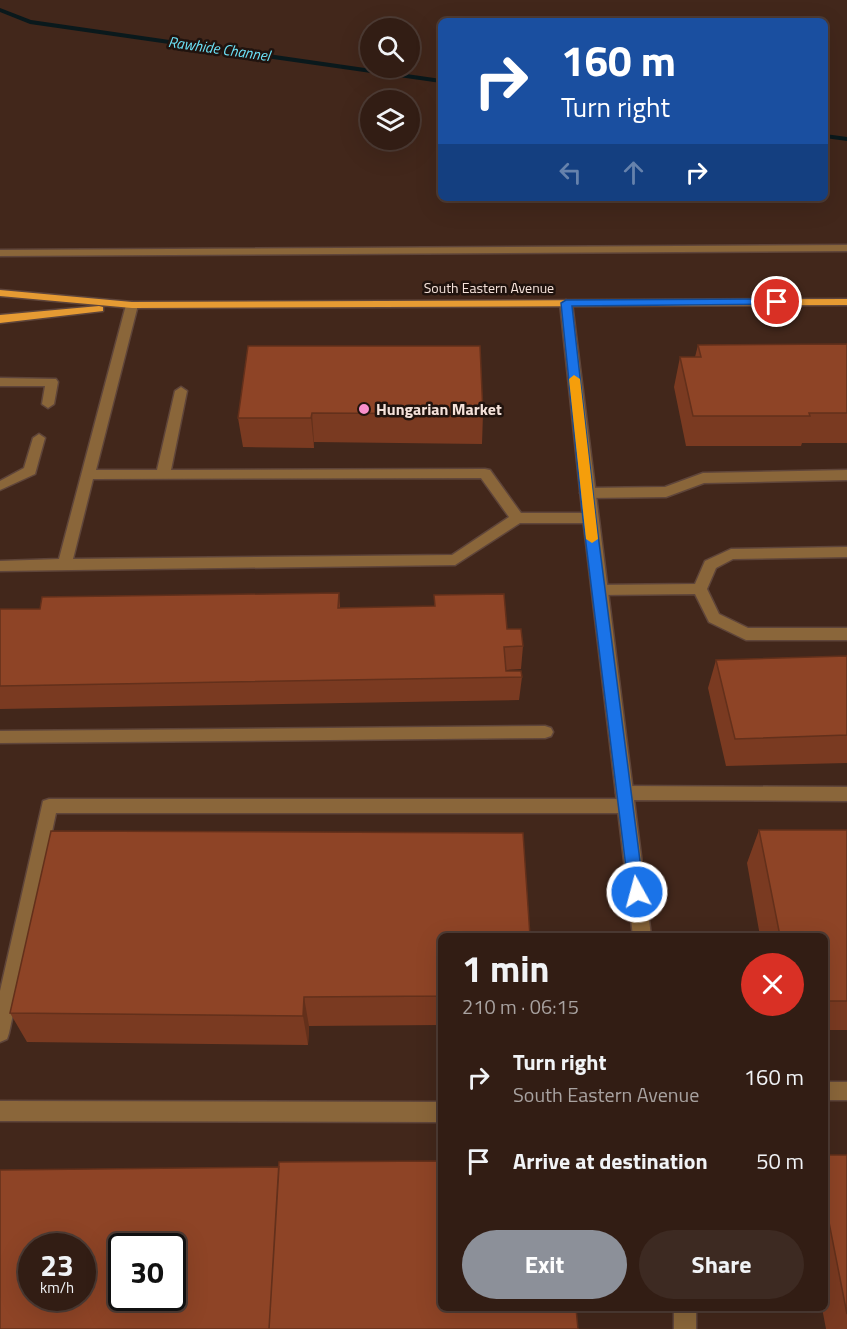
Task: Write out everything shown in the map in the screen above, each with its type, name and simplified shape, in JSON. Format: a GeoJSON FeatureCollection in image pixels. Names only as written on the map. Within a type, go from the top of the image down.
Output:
{"type":"FeatureCollection","features":[{"type":"Feature","properties":{"kind":"main road","name":"South Eastern Avenue"},"geometry":{"type":"LineString","coordinates":[[0,293],[132,305],[847,302]]}},
{"type":"Feature","properties":{"kind":"main road","name":"South Eastern Avenue"},"geometry":{"type":"LineString","coordinates":[[0,319],[132,305]]}},
{"type":"Feature","properties":{"kind":"street"},"geometry":{"type":"LineString","coordinates":[[0,253],[847,248]]}},
{"type":"Feature","properties":{"kind":"street"},"geometry":{"type":"LineString","coordinates":[[566,303],[598,590],[642,933]]}},
{"type":"Feature","properties":{"kind":"street"},"geometry":{"type":"LineString","coordinates":[[64,564],[132,305]]}},
{"type":"Feature","properties":{"kind":"street"},"geometry":{"type":"LineString","coordinates":[[0,382],[52,382],[48,404]]}},
{"type":"Feature","properties":{"kind":"street"},"geometry":{"type":"LineString","coordinates":[[164,475],[181,392]]}},
{"type":"Feature","properties":{"kind":"street"},"geometry":{"type":"LineString","coordinates":[[0,487],[30,471],[39,438]]}},
{"type":"Feature","properties":{"kind":"street"},"geometry":{"type":"LineString","coordinates":[[87,475],[486,473],[517,519]]}},
{"type":"Feature","properties":{"kind":"street"},"geometry":{"type":"LineString","coordinates":[[587,493],[666,492],[703,478],[847,476]]}},
{"type":"Feature","properties":{"kind":"street"},"geometry":{"type":"LineString","coordinates":[[0,566],[455,560],[517,519],[590,519]]}},
{"type":"Feature","properties":{"kind":"street"},"geometry":{"type":"LineString","coordinates":[[847,552],[731,554],[710,565],[700,589],[714,618],[746,634],[847,634]]}},
{"type":"Feature","properties":{"kind":"street"},"geometry":{"type":"LineString","coordinates":[[598,590],[700,589]]}},
{"type":"Feature","properties":{"kind":"street"},"geometry":{"type":"LineString","coordinates":[[0,737],[545,732]]}},
{"type":"Feature","properties":{"kind":"street"},"geometry":{"type":"LineString","coordinates":[[0,1033],[49,806],[847,794]]}},
{"type":"Feature","properties":{"kind":"street"},"geometry":{"type":"LineString","coordinates":[[828,1091],[847,1091]]}},
{"type":"Feature","properties":{"kind":"street"},"geometry":{"type":"LineString","coordinates":[[0,1111],[438,1112]]}},
{"type":"Feature","properties":{"kind":"street"},"geometry":{"type":"LineString","coordinates":[[685,1311],[685,1329]]}},
{"type":"Feature","properties":{"kind":"building"},"geometry":{"type":"Polygon","coordinates":[[[847,344],[847,413],[809,413],[810,416],[693,416],[680,357],[701,357],[698,345],[847,344]]]}},
{"type":"Feature","properties":{"kind":"building"},"geometry":{"type":"Polygon","coordinates":[[[248,346],[480,346],[483,414],[312,413],[311,418],[238,418],[248,346]]]}},
{"type":"Feature","properties":{"kind":"building"},"geometry":{"type":"Polygon","coordinates":[[[339,593],[338,608],[435,606],[434,595],[504,594],[507,629],[521,629],[523,646],[504,647],[506,671],[521,671],[522,677],[0,686],[0,609],[40,609],[42,597],[339,593]]]}},
{"type":"Feature","properties":{"kind":"building"},"geometry":{"type":"Polygon","coordinates":[[[847,656],[847,735],[735,739],[716,660],[847,656]]]}},
{"type":"Feature","properties":{"kind":"building"},"geometry":{"type":"Polygon","coordinates":[[[759,830],[847,830],[847,1001],[828,1001],[828,933],[779,933],[759,830]]]}},
{"type":"Feature","properties":{"kind":"building"},"geometry":{"type":"Polygon","coordinates":[[[51,831],[523,833],[530,933],[438,933],[438,996],[304,997],[303,1016],[10,1013],[51,831]]]}},
{"type":"Feature","properties":{"kind":"building"},"geometry":{"type":"Polygon","coordinates":[[[828,1155],[847,1155],[847,1314],[828,1217],[828,1155]]]}},
{"type":"Feature","properties":{"kind":"building"},"geometry":{"type":"Polygon","coordinates":[[[438,1161],[438,1311],[576,1311],[578,1329],[269,1329],[279,1162],[438,1161]]]}},
{"type":"Feature","properties":{"kind":"building"},"geometry":{"type":"Polygon","coordinates":[[[279,1167],[269,1329],[0,1329],[0,1170],[279,1167]]]}},
{"type":"Feature","properties":{"kind":"waterway","name":"Rawhide Channel"},"geometry":{"type":"LineString","coordinates":[[0,10],[30,22],[438,81]]}},
{"type":"Feature","properties":{"kind":"waterway","name":"Rawhide Channel"},"geometry":{"type":"LineString","coordinates":[[828,136],[847,139]]}},
{"type":"Feature","properties":{"kind":"slow traffic"},"geometry":{"type":"LineString","coordinates":[[574,379],[592,539]]}},
{"type":"Feature","properties":{"kind":"place","name":"Hungarian Market"},"geometry":{"type":"Point","coordinates":[364,409]}},
{"type":"Feature","properties":{"kind":"route"},"geometry":{"type":"LineString","coordinates":[[637,892],[590,519],[566,303],[777,302]]}}]}
